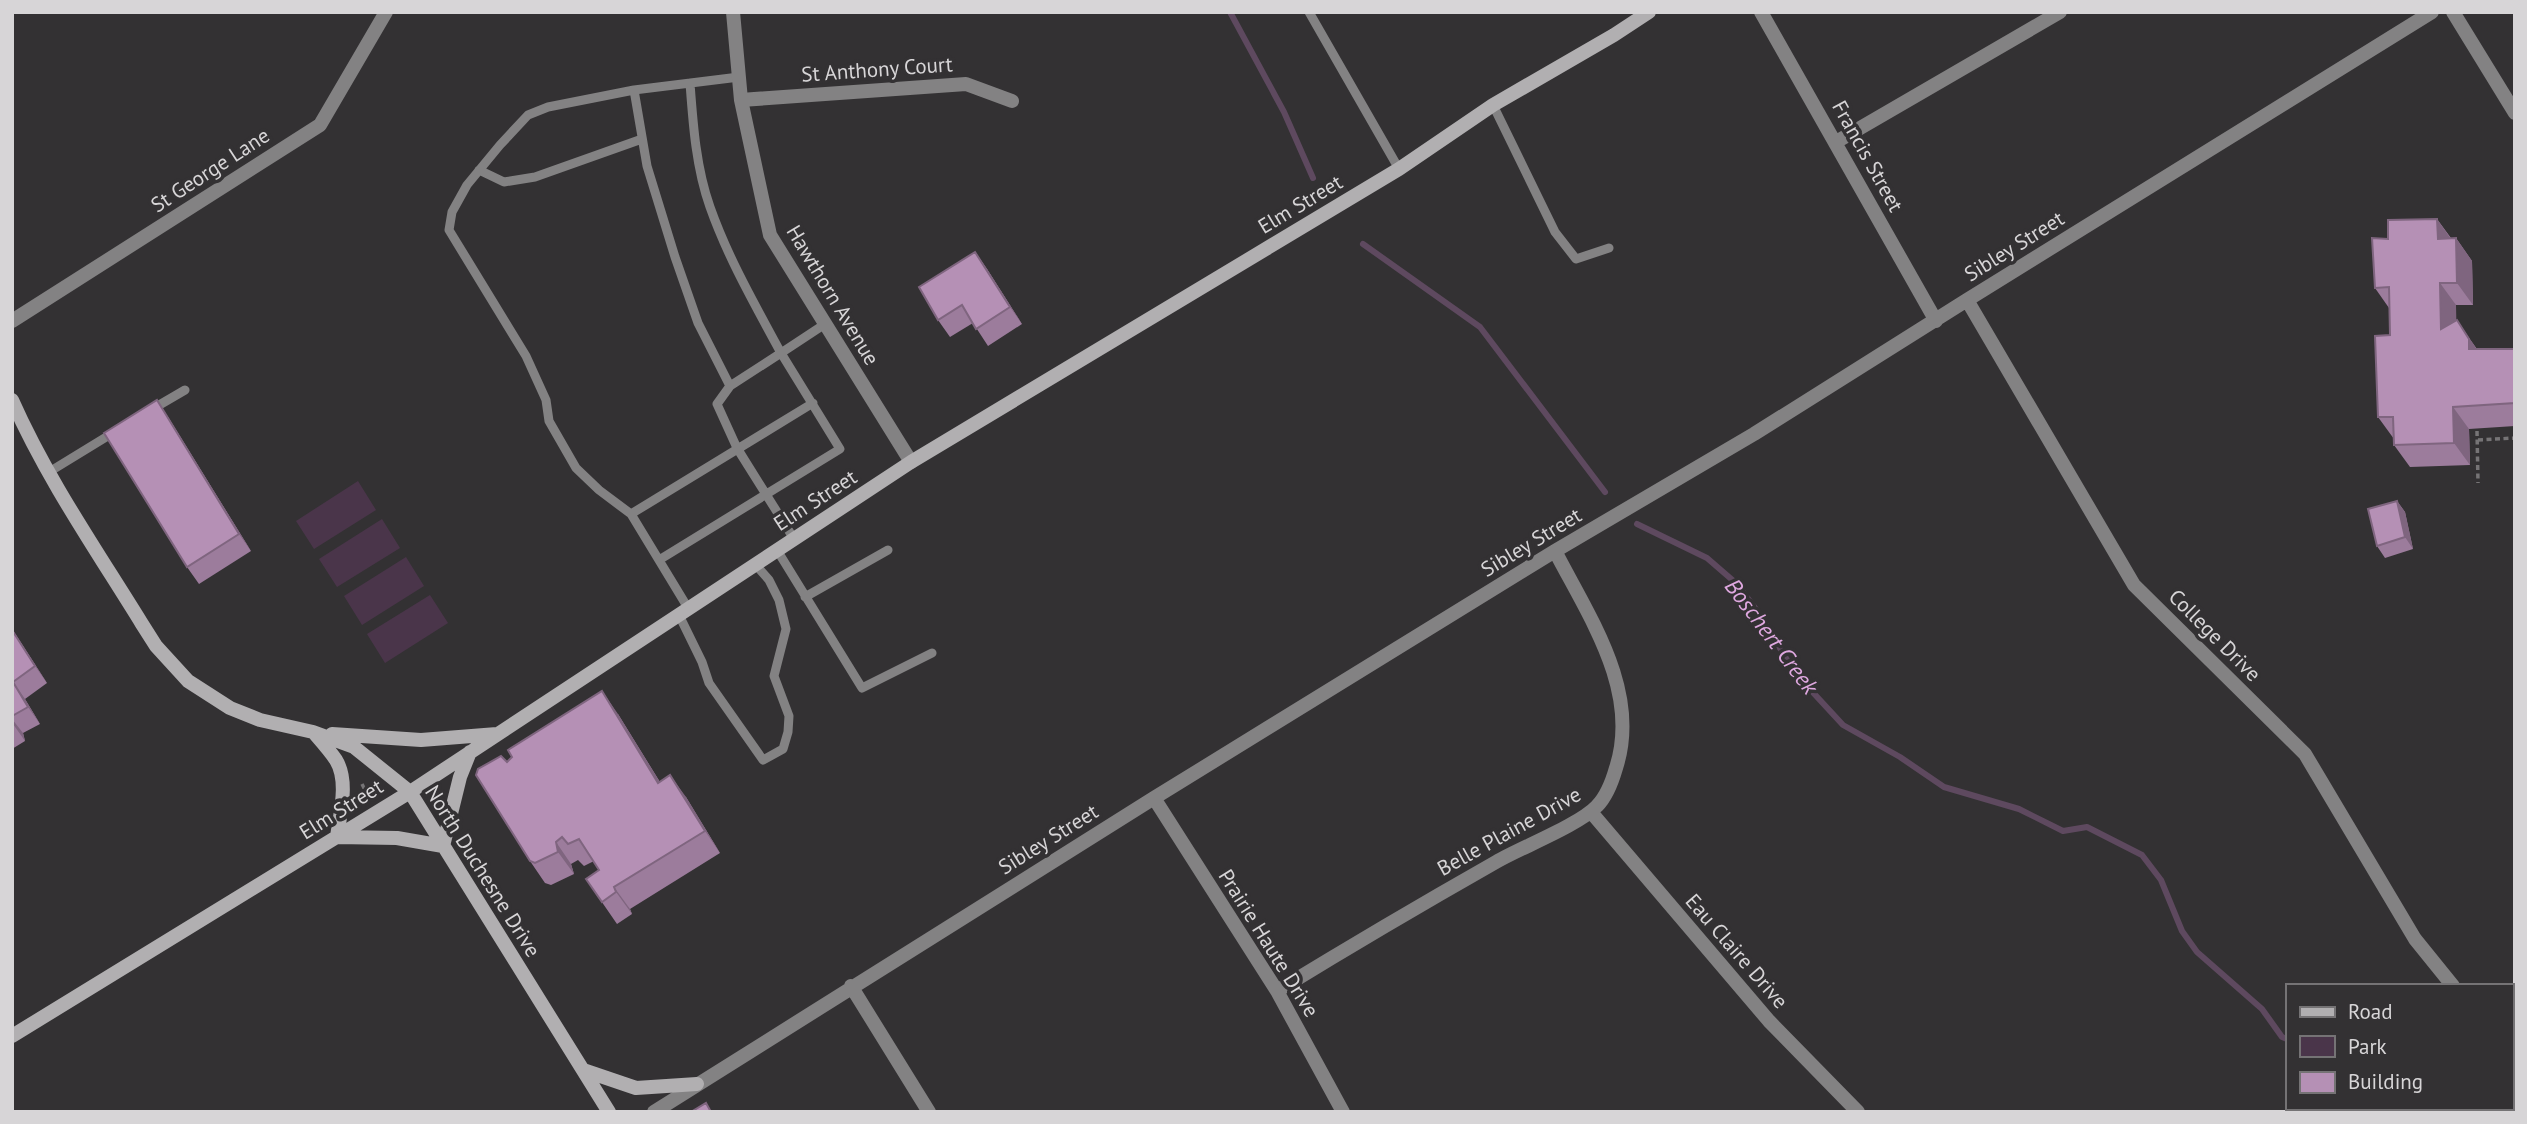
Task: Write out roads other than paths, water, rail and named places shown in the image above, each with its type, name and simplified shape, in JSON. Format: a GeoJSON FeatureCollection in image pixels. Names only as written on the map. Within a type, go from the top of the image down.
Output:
{"type":"FeatureCollection","features":[{"type":"Feature","properties":{"kind":"main road","name":"Elm Street"},"geometry":{"type":"LineString","coordinates":[[12,1036],[410,792],[911,463],[1399,169],[1493,105],[1649,12]]}},
{"type":"Feature","properties":{"kind":"main road","name":"North Duchesne Drive"},"geometry":{"type":"LineString","coordinates":[[12,400],[27,434],[49,472],[156,646],[188,681],[229,708],[260,720],[313,732],[354,747],[410,792],[609,1112]]}},
{"type":"Feature","properties":{"kind":"main road"},"geometry":{"type":"LineString","coordinates":[[313,732],[421,740],[498,734]]}},
{"type":"Feature","properties":{"kind":"main road"},"geometry":{"type":"LineString","coordinates":[[313,732],[337,762],[341,778],[342,800],[337,837],[397,838],[443,846],[458,786],[470,752]]}},
{"type":"Feature","properties":{"kind":"main road"},"geometry":{"type":"LineString","coordinates":[[582,1069],[636,1088],[697,1084]]}},
{"type":"Feature","properties":{"kind":"street","name":"St George Lane"},"geometry":{"type":"LineString","coordinates":[[12,321],[320,125],[386,12]]}},
{"type":"Feature","properties":{"kind":"street","name":"Hawthorn Avenue"},"geometry":{"type":"LineString","coordinates":[[733,12],[741,100],[770,235],[911,463]]}},
{"type":"Feature","properties":{"kind":"street","name":"Francis Street"},"geometry":{"type":"LineString","coordinates":[[1761,12],[1936,321]]}},
{"type":"Feature","properties":{"kind":"street"},"geometry":{"type":"LineString","coordinates":[[1836,142],[2060,12]]}},
{"type":"Feature","properties":{"kind":"street","name":"Sibley Street"},"geometry":{"type":"LineString","coordinates":[[654,1112],[1154,798],[1555,551],[1754,434],[2432,12]]}},
{"type":"Feature","properties":{"kind":"street"},"geometry":{"type":"LineString","coordinates":[[2453,12],[2515,113]]}},
{"type":"Feature","properties":{"kind":"street","name":"St Anthony Court"},"geometry":{"type":"LineString","coordinates":[[741,100],[965,84],[1012,101]]}},
{"type":"Feature","properties":{"kind":"street","name":"College Drive"},"geometry":{"type":"LineString","coordinates":[[1967,300],[2134,585],[2305,754],[2415,939],[2450,984]]}},
{"type":"Feature","properties":{"kind":"street","name":"Belle Plaine Drive"},"geometry":{"type":"LineString","coordinates":[[1277,991],[1408,911],[1591,812],[1606,794],[1619,761],[1623,739],[1622,704],[1614,673],[1598,636],[1555,551]]}},
{"type":"Feature","properties":{"kind":"street","name":"Prairie Haute Drive"},"geometry":{"type":"LineString","coordinates":[[1154,798],[1277,991],[1343,1112]]}},
{"type":"Feature","properties":{"kind":"street","name":"Eau Claire Drive"},"geometry":{"type":"LineString","coordinates":[[1591,812],[1769,1021],[1858,1112]]}},
{"type":"Feature","properties":{"kind":"street"},"geometry":{"type":"LineString","coordinates":[[851,986],[929,1112]]}},
{"type":"Feature","properties":{"kind":"lane"},"geometry":{"type":"LineString","coordinates":[[1309,12],[1399,169]]}},
{"type":"Feature","properties":{"kind":"lane"},"geometry":{"type":"LineString","coordinates":[[739,77],[634,90],[548,107],[528,115],[467,185],[452,212],[449,230],[526,356],[546,400],[549,421],[576,468],[631,514],[659,560],[683,612],[709,683],[763,760],[783,750],[788,732],[789,716],[774,676],[786,629],[774,588],[755,564]]}},
{"type":"Feature","properties":{"kind":"lane"},"geometry":{"type":"LineString","coordinates":[[659,560],[840,449],[781,353],[740,277],[709,204],[694,135],[690,83]]}},
{"type":"Feature","properties":{"kind":"lane"},"geometry":{"type":"LineString","coordinates":[[634,90],[647,166],[674,257],[698,323],[730,386]]}},
{"type":"Feature","properties":{"kind":"lane"},"geometry":{"type":"LineString","coordinates":[[1493,105],[1555,232],[1576,259],[1609,248]]}},
{"type":"Feature","properties":{"kind":"lane"},"geometry":{"type":"LineString","coordinates":[[479,170],[504,182],[535,177],[642,139]]}},
{"type":"Feature","properties":{"kind":"lane"},"geometry":{"type":"LineString","coordinates":[[794,539],[737,448],[717,404],[730,386],[825,324]]}},
{"type":"Feature","properties":{"kind":"lane"},"geometry":{"type":"LineString","coordinates":[[141,416],[185,390]]}},
{"type":"Feature","properties":{"kind":"lane"},"geometry":{"type":"LineString","coordinates":[[631,514],[813,403]]}},
{"type":"Feature","properties":{"kind":"lane"},"geometry":{"type":"LineString","coordinates":[[49,472],[130,423]]}},
{"type":"Feature","properties":{"kind":"lane"},"geometry":{"type":"LineString","coordinates":[[777,550],[862,688],[932,653]]}},
{"type":"Feature","properties":{"kind":"lane"},"geometry":{"type":"LineString","coordinates":[[805,597],[888,550]]}},
{"type":"Feature","properties":{"kind":"waterway","name":"Boschert Creek"},"geometry":{"type":"LineString","coordinates":[[1230,12],[1284,112],[1313,178]]}},
{"type":"Feature","properties":{"kind":"waterway","name":"Boschert Creek"},"geometry":{"type":"LineString","coordinates":[[1363,244],[1480,327],[1605,492]]}},
{"type":"Feature","properties":{"kind":"waterway","name":"Boschert Creek"},"geometry":{"type":"LineString","coordinates":[[1637,524],[1707,558],[1737,584],[1758,612],[1795,673],[1843,725],[1900,757],[1944,787],[2019,809],[2063,831],[2087,827],[2142,855],[2161,880],[2182,931],[2197,952],[2262,1009],[2286,1039]]}}]}
